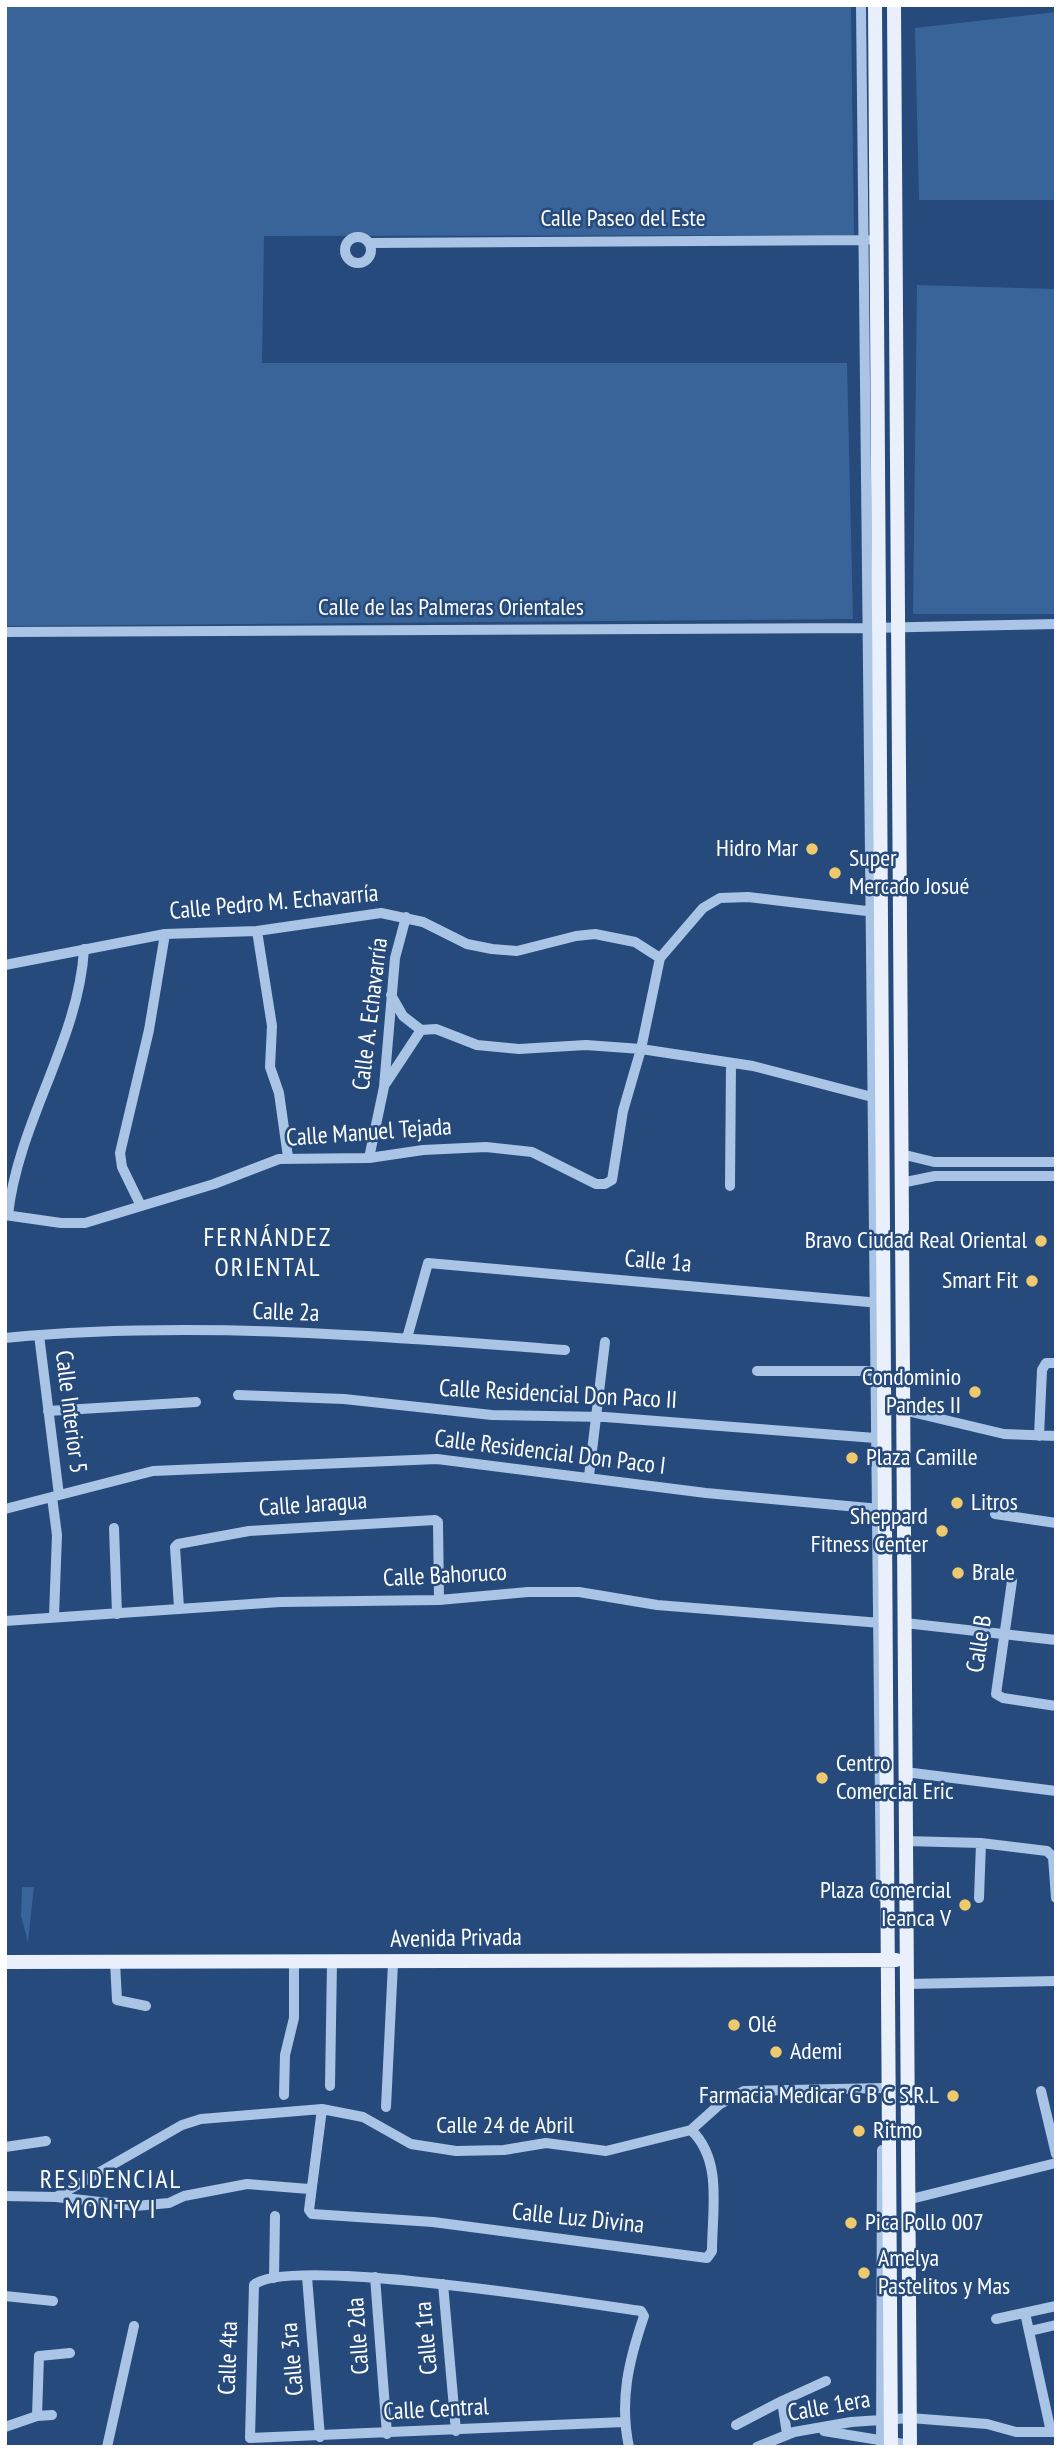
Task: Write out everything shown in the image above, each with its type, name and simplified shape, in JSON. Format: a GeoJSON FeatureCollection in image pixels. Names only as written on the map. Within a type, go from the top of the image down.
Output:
{"type":"FeatureCollection","features":[{"type":"Feature","properties":{"kind":"main road"},"geometry":{"type":"LineString","coordinates":[[875,5],[870,240],[886,1960],[886,2444]]}},
{"type":"Feature","properties":{"kind":"main road"},"geometry":{"type":"LineString","coordinates":[[894,5],[910,2446]]}},
{"type":"Feature","properties":{"kind":"main road","name":"Avenida Privada"},"geometry":{"type":"LineString","coordinates":[[5,1962],[907,1960]]}},
{"type":"Feature","properties":{"kind":"street"},"geometry":{"type":"LineString","coordinates":[[861,5],[870,240]]}},
{"type":"Feature","properties":{"kind":"street","name":"Calle Paseo del Este"},"geometry":{"type":"LineString","coordinates":[[369,243],[870,240]]}},
{"type":"Feature","properties":{"kind":"street","name":"Calle de las Palmeras Orientales"},"geometry":{"type":"LineString","coordinates":[[5,632],[874,628],[1056,624]]}},
{"type":"Feature","properties":{"kind":"street"},"geometry":{"type":"LineString","coordinates":[[641,1049],[660,958],[703,908],[720,898],[748,897],[876,913]]}},
{"type":"Feature","properties":{"kind":"street","name":"Calle Pedro M. Echavarría"},"geometry":{"type":"LineString","coordinates":[[5,965],[165,934],[257,931],[371,914],[406,917],[467,944],[492,949],[517,951],[595,934],[635,942],[660,958]]}},
{"type":"Feature","properties":{"kind":"street","name":"Calle A. Echavarría"},"geometry":{"type":"LineString","coordinates":[[369,1158],[384,1087],[395,958],[406,917]]}},
{"type":"Feature","properties":{"kind":"street"},"geometry":{"type":"LineString","coordinates":[[257,931],[272,1026],[270,1067],[279,1093],[288,1157]]}},
{"type":"Feature","properties":{"kind":"street"},"geometry":{"type":"LineString","coordinates":[[141,1206],[122,1167],[120,1153],[149,1030],[165,934]]}},
{"type":"Feature","properties":{"kind":"street"},"geometry":{"type":"LineString","coordinates":[[6,1215],[11,1184],[23,1142],[81,986],[84,949]]}},
{"type":"Feature","properties":{"kind":"street"},"geometry":{"type":"LineString","coordinates":[[391,995],[403,1016],[421,1030],[436,1029],[477,1045],[519,1049],[586,1045],[641,1049],[731,1063],[877,1099]]}},
{"type":"Feature","properties":{"kind":"street"},"geometry":{"type":"LineString","coordinates":[[384,1087],[421,1030]]}},
{"type":"Feature","properties":{"kind":"street","name":"Calle Manuel Tejada"},"geometry":{"type":"LineString","coordinates":[[6,1215],[78,1224],[214,1184],[288,1157],[300,1160],[369,1158],[400,1156],[423,1150],[486,1147],[532,1152],[596,1184],[605,1184],[612,1180],[624,1111],[641,1049]]}},
{"type":"Feature","properties":{"kind":"street"},"geometry":{"type":"LineString","coordinates":[[730,1186],[731,1063]]}},
{"type":"Feature","properties":{"kind":"street"},"geometry":{"type":"LineString","coordinates":[[901,1154],[934,1162],[1056,1162]]}},
{"type":"Feature","properties":{"kind":"street"},"geometry":{"type":"LineString","coordinates":[[901,1183],[935,1176],[1056,1176]]}},
{"type":"Feature","properties":{"kind":"street","name":"Calle 1a"},"geometry":{"type":"LineString","coordinates":[[408,1338],[428,1263],[878,1303]]}},
{"type":"Feature","properties":{"kind":"street"},"geometry":{"type":"LineString","coordinates":[[878,1303],[874,1371],[880,1509]]}},
{"type":"Feature","properties":{"kind":"street","name":"Calle 2a"},"geometry":{"type":"LineString","coordinates":[[5,1338],[121,1329],[408,1338],[565,1350]]}},
{"type":"Feature","properties":{"kind":"street","name":"Calle Interior 5"},"geometry":{"type":"LineString","coordinates":[[39,1335],[55,1496],[57,1535],[54,1616]]}},
{"type":"Feature","properties":{"kind":"street"},"geometry":{"type":"LineString","coordinates":[[589,1476],[605,1342]]}},
{"type":"Feature","properties":{"kind":"street"},"geometry":{"type":"LineString","coordinates":[[1039,1436],[1042,1370],[1046,1363],[1056,1363]]}},
{"type":"Feature","properties":{"kind":"street"},"geometry":{"type":"LineString","coordinates":[[757,1371],[874,1371]]}},
{"type":"Feature","properties":{"kind":"street","name":"Calle Residencial Don Paco II"},"geometry":{"type":"LineString","coordinates":[[239,1395],[344,1399],[492,1415],[595,1418],[875,1438]]}},
{"type":"Feature","properties":{"kind":"street"},"geometry":{"type":"LineString","coordinates":[[48,1410],[196,1402]]}},
{"type":"Feature","properties":{"kind":"street"},"geometry":{"type":"LineString","coordinates":[[903,1410],[1004,1434],[1056,1436]]}},
{"type":"Feature","properties":{"kind":"street","name":"Calle Residencial Don Paco I"},"geometry":{"type":"LineString","coordinates":[[5,1509],[153,1471],[437,1458],[706,1493],[880,1509]]}},
{"type":"Feature","properties":{"kind":"street"},"geometry":{"type":"LineString","coordinates":[[995,1514],[1020,1515],[1056,1523]]}},
{"type":"Feature","properties":{"kind":"street","name":"Calle Jaragua"},"geometry":{"type":"LineString","coordinates":[[179,1608],[175,1547],[178,1544],[249,1531],[435,1520],[438,1522],[439,1600]]}},
{"type":"Feature","properties":{"kind":"street"},"geometry":{"type":"LineString","coordinates":[[114,1528],[117,1614]]}},
{"type":"Feature","properties":{"kind":"street","name":"Calle B"},"geometry":{"type":"LineString","coordinates":[[1012,1581],[1002,1633],[996,1694],[1003,1698],[1056,1706]]}},
{"type":"Feature","properties":{"kind":"street","name":"Calle Bahoruco"},"geometry":{"type":"LineString","coordinates":[[5,1621],[280,1602],[439,1600],[528,1592],[579,1592],[657,1605],[882,1623]]}},
{"type":"Feature","properties":{"kind":"street"},"geometry":{"type":"LineString","coordinates":[[905,1623],[1056,1640]]}},
{"type":"Feature","properties":{"kind":"street"},"geometry":{"type":"LineString","coordinates":[[905,1772],[1056,1791]]}},
{"type":"Feature","properties":{"kind":"street"},"geometry":{"type":"LineString","coordinates":[[905,1841],[981,1843],[1051,1853],[1056,1898]]}},
{"type":"Feature","properties":{"kind":"street"},"geometry":{"type":"LineString","coordinates":[[979,1898],[981,1843]]}},
{"type":"Feature","properties":{"kind":"street"},"geometry":{"type":"LineString","coordinates":[[886,1960],[883,2088],[886,2419]]}},
{"type":"Feature","properties":{"kind":"street"},"geometry":{"type":"LineString","coordinates":[[115,1962],[117,2000],[146,2006]]}},
{"type":"Feature","properties":{"kind":"street"},"geometry":{"type":"LineString","coordinates":[[284,2095],[285,2055],[294,2018],[294,1962]]}},
{"type":"Feature","properties":{"kind":"street"},"geometry":{"type":"LineString","coordinates":[[330,2086],[332,1962]]}},
{"type":"Feature","properties":{"kind":"street"},"geometry":{"type":"LineString","coordinates":[[386,2107],[393,1963]]}},
{"type":"Feature","properties":{"kind":"street"},"geometry":{"type":"LineString","coordinates":[[906,1984],[1056,1981]]}},
{"type":"Feature","properties":{"kind":"street","name":"Calle 24 de Abril"},"geometry":{"type":"LineString","coordinates":[[55,2197],[191,2121],[322,2109],[363,2117],[411,2144],[456,2151],[504,2150],[546,2143],[606,2151],[691,2130],[719,2104],[744,2091],[883,2088]]}},
{"type":"Feature","properties":{"kind":"street"},"geometry":{"type":"LineString","coordinates":[[1041,2091],[1056,2154]]}},
{"type":"Feature","properties":{"kind":"street"},"geometry":{"type":"LineString","coordinates":[[5,2196],[55,2197],[135,2206],[169,2203],[184,2196],[247,2184],[309,2189],[322,2109]]}},
{"type":"Feature","properties":{"kind":"street","name":"Calle Luz Divina"},"geometry":{"type":"LineString","coordinates":[[309,2189],[309,2210],[312,2214],[433,2222],[707,2258],[712,2251],[712,2163],[705,2146],[691,2130]]}},
{"type":"Feature","properties":{"kind":"street"},"geometry":{"type":"LineString","coordinates":[[5,2147],[46,2141]]}},
{"type":"Feature","properties":{"kind":"street"},"geometry":{"type":"LineString","coordinates":[[907,2200],[1056,2163]]}},
{"type":"Feature","properties":{"kind":"street"},"geometry":{"type":"LineString","coordinates":[[275,2216],[274,2278],[375,2277],[443,2284],[643,2313],[624,2384],[624,2422],[629,2447]]}},
{"type":"Feature","properties":{"kind":"street","name":"Calle 3ra"},"geometry":{"type":"LineString","coordinates":[[307,2277],[320,2437]]}},
{"type":"Feature","properties":{"kind":"street","name":"Calle 2da"},"geometry":{"type":"LineString","coordinates":[[375,2277],[387,2434]]}},
{"type":"Feature","properties":{"kind":"street","name":"Calle 4ta"},"geometry":{"type":"LineString","coordinates":[[250,2438],[253,2293],[258,2281],[274,2278]]}},
{"type":"Feature","properties":{"kind":"street","name":"Calle 1ra"},"geometry":{"type":"LineString","coordinates":[[443,2284],[456,2431]]}},
{"type":"Feature","properties":{"kind":"street"},"geometry":{"type":"LineString","coordinates":[[5,2296],[53,2301]]}},
{"type":"Feature","properties":{"kind":"street"},"geometry":{"type":"LineString","coordinates":[[996,2319],[1056,2306]]}},
{"type":"Feature","properties":{"kind":"street"},"geometry":{"type":"LineString","coordinates":[[1026,2313],[1053,2432]]}},
{"type":"Feature","properties":{"kind":"street"},"geometry":{"type":"LineString","coordinates":[[1030,2331],[1056,2325]]}},
{"type":"Feature","properties":{"kind":"street"},"geometry":{"type":"LineString","coordinates":[[107,2447],[134,2326]]}},
{"type":"Feature","properties":{"kind":"street"},"geometry":{"type":"LineString","coordinates":[[37,2416],[39,2356],[70,2353]]}},
{"type":"Feature","properties":{"kind":"street"},"geometry":{"type":"LineString","coordinates":[[736,2425],[826,2381]]}},
{"type":"Feature","properties":{"kind":"street"},"geometry":{"type":"LineString","coordinates":[[782,2401],[787,2434]]}},
{"type":"Feature","properties":{"kind":"street"},"geometry":{"type":"LineString","coordinates":[[5,2427],[37,2416],[52,2415]]}},
{"type":"Feature","properties":{"kind":"street","name":"Calle 1era"},"geometry":{"type":"LineString","coordinates":[[757,2447],[787,2434],[851,2422],[886,2419],[910,2418],[987,2424],[1016,2432],[1053,2432]]}},
{"type":"Feature","properties":{"kind":"street","name":"Calle Central"},"geometry":{"type":"LineString","coordinates":[[250,2438],[624,2422]]}},
{"type":"Feature","properties":{"kind":"street"},"geometry":{"type":"LineString","coordinates":[[818,2430],[886,2444],[910,2446]]}},
{"type":"Feature","properties":{"kind":"shaded area"},"geometry":{"type":"Polygon","coordinates":[[[5,5],[851,5],[854,235],[264,236],[262,363],[847,363],[853,619],[5,626],[5,5]]]}},
{"type":"Feature","properties":{"kind":"shaded area"},"geometry":{"type":"Polygon","coordinates":[[[1056,12],[1056,200],[919,200],[915,28],[1056,12]]]}},
{"type":"Feature","properties":{"kind":"shaded area"},"geometry":{"type":"Polygon","coordinates":[[[917,285],[1056,289],[1056,614],[913,614],[917,285]]]}},
{"type":"Feature","properties":{"kind":"shaded area"},"geometry":{"type":"Polygon","coordinates":[[[22,1887],[34,1887],[28,1942],[21,1916],[22,1887]]]}},
{"type":"Feature","properties":{"kind":"place","name":"Hidro Mar"},"geometry":{"type":"Point","coordinates":[812,849]}},
{"type":"Feature","properties":{"kind":"place","name":"Super Mercado Josué"},"geometry":{"type":"Point","coordinates":[835,873]}},
{"type":"Feature","properties":{"kind":"place","name":"Bravo Ciudad Real Oriental"},"geometry":{"type":"Point","coordinates":[1041,1241]}},
{"type":"Feature","properties":{"kind":"place","name":"Smart Fit"},"geometry":{"type":"Point","coordinates":[1032,1281]}},
{"type":"Feature","properties":{"kind":"place","name":"Condominio Pandes II"},"geometry":{"type":"Point","coordinates":[975,1392]}},
{"type":"Feature","properties":{"kind":"place","name":"Plaza Camille"},"geometry":{"type":"Point","coordinates":[852,1458]}},
{"type":"Feature","properties":{"kind":"place","name":"Litros"},"geometry":{"type":"Point","coordinates":[957,1503]}},
{"type":"Feature","properties":{"kind":"place","name":"Sheppard Fitness Center"},"geometry":{"type":"Point","coordinates":[942,1531]}},
{"type":"Feature","properties":{"kind":"place","name":"Brale"},"geometry":{"type":"Point","coordinates":[958,1573]}},
{"type":"Feature","properties":{"kind":"place","name":"Centro Comercial Eric"},"geometry":{"type":"Point","coordinates":[822,1778]}},
{"type":"Feature","properties":{"kind":"place","name":"Plaza Comercial Ieanca V"},"geometry":{"type":"Point","coordinates":[965,1905]}},
{"type":"Feature","properties":{"kind":"place","name":"Olé"},"geometry":{"type":"Point","coordinates":[734,2025]}},
{"type":"Feature","properties":{"kind":"place","name":"Ademi"},"geometry":{"type":"Point","coordinates":[776,2052]}},
{"type":"Feature","properties":{"kind":"place","name":"Farmacia Medicar G B C S.R.L"},"geometry":{"type":"Point","coordinates":[953,2096]}},
{"type":"Feature","properties":{"kind":"place","name":"Ritmo"},"geometry":{"type":"Point","coordinates":[859,2131]}},
{"type":"Feature","properties":{"kind":"place","name":"Pica Pollo 007"},"geometry":{"type":"Point","coordinates":[851,2223]}},
{"type":"Feature","properties":{"kind":"place","name":"Amelya Pastelitos y Mas"},"geometry":{"type":"Point","coordinates":[864,2273]}},
{"type":"Feature","properties":{"kind":"district","name":"FERNÁNDEZ ORIENTAL"},"geometry":{"type":"Point","coordinates":[268,1254]}},
{"type":"Feature","properties":{"kind":"district","name":"RESIDENCIAL MONTY I"},"geometry":{"type":"Point","coordinates":[111,2196]}}]}
